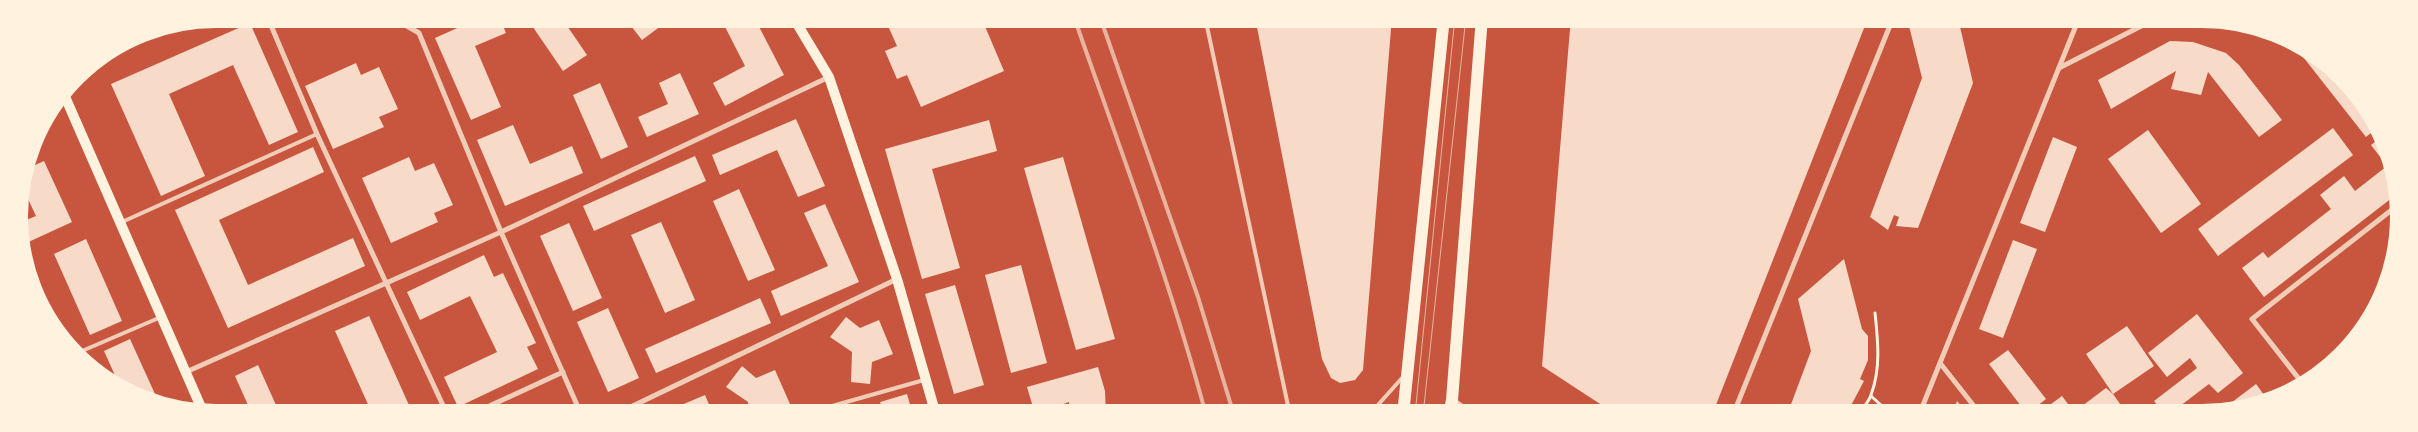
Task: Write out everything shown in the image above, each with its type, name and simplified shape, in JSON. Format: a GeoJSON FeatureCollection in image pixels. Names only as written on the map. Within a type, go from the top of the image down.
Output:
{"type":"FeatureCollection","features":[{"type":"Feature","properties":{"kind":"main road"},"geometry":{"type":"LineString","coordinates":[[798,25],[828,77],[897,279],[934,407]]}},
{"type":"Feature","properties":{"kind":"main road"},"geometry":{"type":"LineString","coordinates":[[1404,407],[1443,25]]}},
{"type":"Feature","properties":{"kind":"main road"},"geometry":{"type":"LineString","coordinates":[[1451,407],[1481,25]]}},
{"type":"Feature","properties":{"kind":"main road"},"geometry":{"type":"LineString","coordinates":[[66,98],[201,406]]}},
{"type":"Feature","properties":{"kind":"street"},"geometry":{"type":"LineString","coordinates":[[271,25],[318,134],[444,407]]}},
{"type":"Feature","properties":{"kind":"street"},"geometry":{"type":"LineString","coordinates":[[405,25],[418,33],[501,232],[578,407]]}},
{"type":"Feature","properties":{"kind":"street"},"geometry":{"type":"LineString","coordinates":[[1736,407],[1890,25]]}},
{"type":"Feature","properties":{"kind":"street"},"geometry":{"type":"LineString","coordinates":[[1922,407],[2076,25]]}},
{"type":"Feature","properties":{"kind":"street"},"geometry":{"type":"LineString","coordinates":[[2059,68],[2143,25]]}},
{"type":"Feature","properties":{"kind":"street"},"geometry":{"type":"LineString","coordinates":[[185,373],[501,232],[828,77]]}},
{"type":"Feature","properties":{"kind":"street"},"geometry":{"type":"LineString","coordinates":[[2300,380],[2252,319],[2393,209]]}},
{"type":"Feature","properties":{"kind":"street"},"geometry":{"type":"LineString","coordinates":[[631,407],[897,279]]}},
{"type":"Feature","properties":{"kind":"street"},"geometry":{"type":"LineString","coordinates":[[1940,362],[1975,407]]}},
{"type":"Feature","properties":{"kind":"street"},"geometry":{"type":"LineString","coordinates":[[487,407],[562,372]]}},
{"type":"Feature","properties":{"kind":"street"},"geometry":{"type":"LineString","coordinates":[[1452,400],[1463,407]]}},
{"type":"Feature","properties":{"kind":"lane"},"geometry":{"type":"LineString","coordinates":[[1207,25],[1288,407]]}},
{"type":"Feature","properties":{"kind":"lane"},"geometry":{"type":"LineString","coordinates":[[120,223],[318,134]]}},
{"type":"Feature","properties":{"kind":"lane"},"geometry":{"type":"LineString","coordinates":[[81,351],[161,317]]}},
{"type":"Feature","properties":{"kind":"lane"},"geometry":{"type":"LineString","coordinates":[[1377,407],[1398,384],[1407,369]]}},
{"type":"Feature","properties":{"kind":"lane"},"geometry":{"type":"LineString","coordinates":[[829,407],[926,380]]}},
{"type":"Feature","properties":{"kind":"path"},"geometry":{"type":"LineString","coordinates":[[1864,407],[1871,396],[1878,365],[1879,345],[1875,313]]}},
{"type":"Feature","properties":{"kind":"path"},"geometry":{"type":"LineString","coordinates":[[1871,396],[1883,407]]}},
{"type":"Feature","properties":{"kind":"building"},"geometry":{"type":"Polygon","coordinates":[[[245,25],[251,25],[298,132],[269,145],[233,65],[169,94],[205,176],[161,196],[111,84],[245,25]]]}},
{"type":"Feature","properties":{"kind":"building"},"geometry":{"type":"Polygon","coordinates":[[[464,25],[503,25],[506,33],[475,46],[501,107],[471,120],[435,38],[464,25]]]}},
{"type":"Feature","properties":{"kind":"building"},"geometry":{"type":"Polygon","coordinates":[[[531,25],[566,25],[587,55],[563,71],[531,25]]]}},
{"type":"Feature","properties":{"kind":"building"},"geometry":{"type":"Polygon","coordinates":[[[630,25],[662,25],[642,40],[630,25]]]}},
{"type":"Feature","properties":{"kind":"building"},"geometry":{"type":"Polygon","coordinates":[[[724,25],[758,25],[784,75],[725,106],[713,83],[745,66],[724,25]]]}},
{"type":"Feature","properties":{"kind":"building"},"geometry":{"type":"Polygon","coordinates":[[[888,25],[984,25],[1004,71],[921,107],[907,75],[897,79],[885,51],[897,46],[888,25]]]}},
{"type":"Feature","properties":{"kind":"building"},"geometry":{"type":"Polygon","coordinates":[[[1257,25],[1391,25],[1363,370],[1355,380],[1340,383],[1331,378],[1322,359],[1257,25]]]}},
{"type":"Feature","properties":{"kind":"building"},"geometry":{"type":"Polygon","coordinates":[[[1570,25],[1865,25],[1715,407],[1605,407],[1542,366],[1570,25]]]}},
{"type":"Feature","properties":{"kind":"building"},"geometry":{"type":"Polygon","coordinates":[[[1909,25],[1960,25],[1973,83],[1918,228],[1896,226],[1899,217],[1894,215],[1888,230],[1870,217],[1922,78],[1909,25]]]}},
{"type":"Feature","properties":{"kind":"building"},"geometry":{"type":"Polygon","coordinates":[[[2170,41],[2193,42],[2226,53],[2239,65],[2282,120],[2259,137],[2208,72],[2201,95],[2171,89],[2176,71],[2111,109],[2098,80],[2170,41]]]}},
{"type":"Feature","properties":{"kind":"building"},"geometry":{"type":"Polygon","coordinates":[[[2299,51],[2328,72],[2354,100],[2373,131],[2366,137],[2299,51]]]}},
{"type":"Feature","properties":{"kind":"building"},"geometry":{"type":"Polygon","coordinates":[[[356,63],[361,75],[379,67],[398,109],[379,117],[384,127],[333,149],[305,86],[356,63]]]}},
{"type":"Feature","properties":{"kind":"building"},"geometry":{"type":"Polygon","coordinates":[[[680,73],[699,114],[647,137],[638,117],[668,104],[659,83],[680,73]]]}},
{"type":"Feature","properties":{"kind":"building"},"geometry":{"type":"Polygon","coordinates":[[[600,83],[628,147],[601,159],[573,95],[600,83]]]}},
{"type":"Feature","properties":{"kind":"building"},"geometry":{"type":"Polygon","coordinates":[[[796,119],[825,186],[798,197],[777,150],[720,175],[712,155],[796,119]]]}},
{"type":"Feature","properties":{"kind":"building"},"geometry":{"type":"Polygon","coordinates":[[[989,120],[997,151],[932,169],[960,268],[922,279],[885,149],[989,120]]]}},
{"type":"Feature","properties":{"kind":"building"},"geometry":{"type":"Polygon","coordinates":[[[513,125],[530,164],[572,146],[583,173],[505,206],[477,140],[513,125]]]}},
{"type":"Feature","properties":{"kind":"building"},"geometry":{"type":"Polygon","coordinates":[[[2333,128],[2353,155],[2218,256],[2198,229],[2333,128]]]}},
{"type":"Feature","properties":{"kind":"building"},"geometry":{"type":"Polygon","coordinates":[[[2148,130],[2201,204],[2161,233],[2108,159],[2148,130]]]}},
{"type":"Feature","properties":{"kind":"building"},"geometry":{"type":"Polygon","coordinates":[[[2053,137],[2077,147],[2045,232],[2020,223],[2053,137]]]}},
{"type":"Feature","properties":{"kind":"building"},"geometry":{"type":"Polygon","coordinates":[[[2377,140],[2385,164],[2371,145],[2377,140]]]}},
{"type":"Feature","properties":{"kind":"building"},"geometry":{"type":"Polygon","coordinates":[[[313,147],[324,172],[219,220],[248,285],[353,238],[365,266],[228,328],[175,210],[313,147]]]}},
{"type":"Feature","properties":{"kind":"building"},"geometry":{"type":"Polygon","coordinates":[[[695,156],[706,181],[594,231],[583,206],[695,156]]]}},
{"type":"Feature","properties":{"kind":"building"},"geometry":{"type":"Polygon","coordinates":[[[409,157],[415,171],[434,163],[453,205],[434,213],[438,222],[391,243],[362,178],[409,157]]]}},
{"type":"Feature","properties":{"kind":"building"},"geometry":{"type":"Polygon","coordinates":[[[1063,157],[1115,339],[1076,350],[1024,168],[1063,157]]]}},
{"type":"Feature","properties":{"kind":"building"},"geometry":{"type":"Polygon","coordinates":[[[44,161],[72,222],[27,243],[25,221],[36,216],[26,195],[32,166],[44,161]]]}},
{"type":"Feature","properties":{"kind":"building"},"geometry":{"type":"Polygon","coordinates":[[[2386,167],[2392,198],[2264,297],[2242,268],[2263,252],[2268,258],[2331,209],[2320,195],[2344,176],[2355,191],[2386,167]]]}},
{"type":"Feature","properties":{"kind":"building"},"geometry":{"type":"Polygon","coordinates":[[[739,189],[775,270],[748,281],[713,201],[739,189]]]}},
{"type":"Feature","properties":{"kind":"building"},"geometry":{"type":"Polygon","coordinates":[[[825,204],[859,282],[781,316],[771,291],[828,266],[804,213],[825,204]]]}},
{"type":"Feature","properties":{"kind":"building"},"geometry":{"type":"Polygon","coordinates":[[[661,222],[695,300],[665,313],[631,235],[661,222]]]}},
{"type":"Feature","properties":{"kind":"building"},"geometry":{"type":"Polygon","coordinates":[[[569,223],[602,298],[573,311],[540,236],[569,223]]]}},
{"type":"Feature","properties":{"kind":"building"},"geometry":{"type":"Polygon","coordinates":[[[86,239],[122,321],[90,335],[54,254],[86,239]]]}},
{"type":"Feature","properties":{"kind":"building"},"geometry":{"type":"Polygon","coordinates":[[[2013,240],[2037,249],[2003,338],[1979,329],[2013,240]]]}},
{"type":"Feature","properties":{"kind":"building"},"geometry":{"type":"Polygon","coordinates":[[[484,255],[494,277],[503,273],[536,343],[527,347],[538,369],[458,407],[444,377],[497,352],[470,296],[420,320],[407,292],[484,255]]]}},
{"type":"Feature","properties":{"kind":"building"},"geometry":{"type":"Polygon","coordinates":[[[1844,259],[1862,329],[1868,336],[1868,360],[1860,379],[1864,381],[1850,407],[1790,407],[1811,351],[1798,299],[1844,259]]]}},
{"type":"Feature","properties":{"kind":"building"},"geometry":{"type":"Polygon","coordinates":[[[1021,265],[1047,363],[1011,373],[985,275],[1021,265]]]}},
{"type":"Feature","properties":{"kind":"building"},"geometry":{"type":"Polygon","coordinates":[[[955,285],[984,385],[954,394],[925,294],[955,285]]]}},
{"type":"Feature","properties":{"kind":"building"},"geometry":{"type":"Polygon","coordinates":[[[760,298],[771,323],[656,373],[645,349],[760,298]]]}},
{"type":"Feature","properties":{"kind":"building"},"geometry":{"type":"Polygon","coordinates":[[[608,308],[639,378],[608,392],[577,322],[608,308]]]}},
{"type":"Feature","properties":{"kind":"building"},"geometry":{"type":"Polygon","coordinates":[[[2197,314],[2243,373],[2218,393],[2209,384],[2181,407],[2159,407],[2154,401],[2197,368],[2190,358],[2167,377],[2148,353],[2197,314]]]}},
{"type":"Feature","properties":{"kind":"building"},"geometry":{"type":"Polygon","coordinates":[[[369,316],[410,407],[369,407],[335,331],[369,316]]]}},
{"type":"Feature","properties":{"kind":"building"},"geometry":{"type":"Polygon","coordinates":[[[846,317],[860,328],[879,320],[893,354],[872,362],[870,384],[851,382],[852,352],[830,337],[846,317]]]}},
{"type":"Feature","properties":{"kind":"building"},"geometry":{"type":"Polygon","coordinates":[[[2127,326],[2154,366],[2113,394],[2086,354],[2127,326]]]}},
{"type":"Feature","properties":{"kind":"building"},"geometry":{"type":"Polygon","coordinates":[[[130,339],[157,397],[117,379],[104,351],[130,339]]]}},
{"type":"Feature","properties":{"kind":"building"},"geometry":{"type":"Polygon","coordinates":[[[2008,350],[2046,399],[2036,407],[2022,407],[1989,364],[2008,350]]]}},
{"type":"Feature","properties":{"kind":"building"},"geometry":{"type":"Polygon","coordinates":[[[258,365],[277,407],[249,407],[235,376],[258,365]]]}},
{"type":"Feature","properties":{"kind":"building"},"geometry":{"type":"Polygon","coordinates":[[[742,366],[756,378],[775,370],[790,404],[781,407],[748,407],[748,402],[726,387],[742,366]]]}},
{"type":"Feature","properties":{"kind":"building"},"geometry":{"type":"Polygon","coordinates":[[[1098,367],[1105,391],[1106,407],[1069,407],[1069,402],[1055,407],[1033,407],[1027,387],[1098,367]]]}},
{"type":"Feature","properties":{"kind":"building"},"geometry":{"type":"Polygon","coordinates":[[[2256,384],[2265,396],[2239,403],[2229,405],[2256,384]]]}},
{"type":"Feature","properties":{"kind":"building"},"geometry":{"type":"Polygon","coordinates":[[[2106,388],[2122,407],[2083,407],[2106,388]]]}},
{"type":"Feature","properties":{"kind":"building"},"geometry":{"type":"Polygon","coordinates":[[[907,394],[911,407],[882,407],[880,402],[907,394]]]}},
{"type":"Feature","properties":{"kind":"building"},"geometry":{"type":"Polygon","coordinates":[[[705,395],[710,407],[677,407],[705,395]]]}},
{"type":"Feature","properties":{"kind":"building"},"geometry":{"type":"Polygon","coordinates":[[[2062,396],[2070,407],[2047,407],[2062,396]]]}},
{"type":"Feature","properties":{"kind":"building"},"geometry":{"type":"Polygon","coordinates":[[[1957,401],[1962,407],[1955,407],[1957,401]]]}},
{"type":"Feature","properties":{"kind":"tram line"},"geometry":{"type":"LineString","coordinates":[[1416,407],[1454,25]]}},
{"type":"Feature","properties":{"kind":"tram line"},"geometry":{"type":"LineString","coordinates":[[1424,407],[1465,25]]}},
{"type":"Feature","properties":{"kind":"railway"},"geometry":{"type":"LineString","coordinates":[[1077,25],[1161,265],[1204,407]]}},
{"type":"Feature","properties":{"kind":"railway"},"geometry":{"type":"LineString","coordinates":[[1103,25],[1198,297],[1232,407]]}}]}
